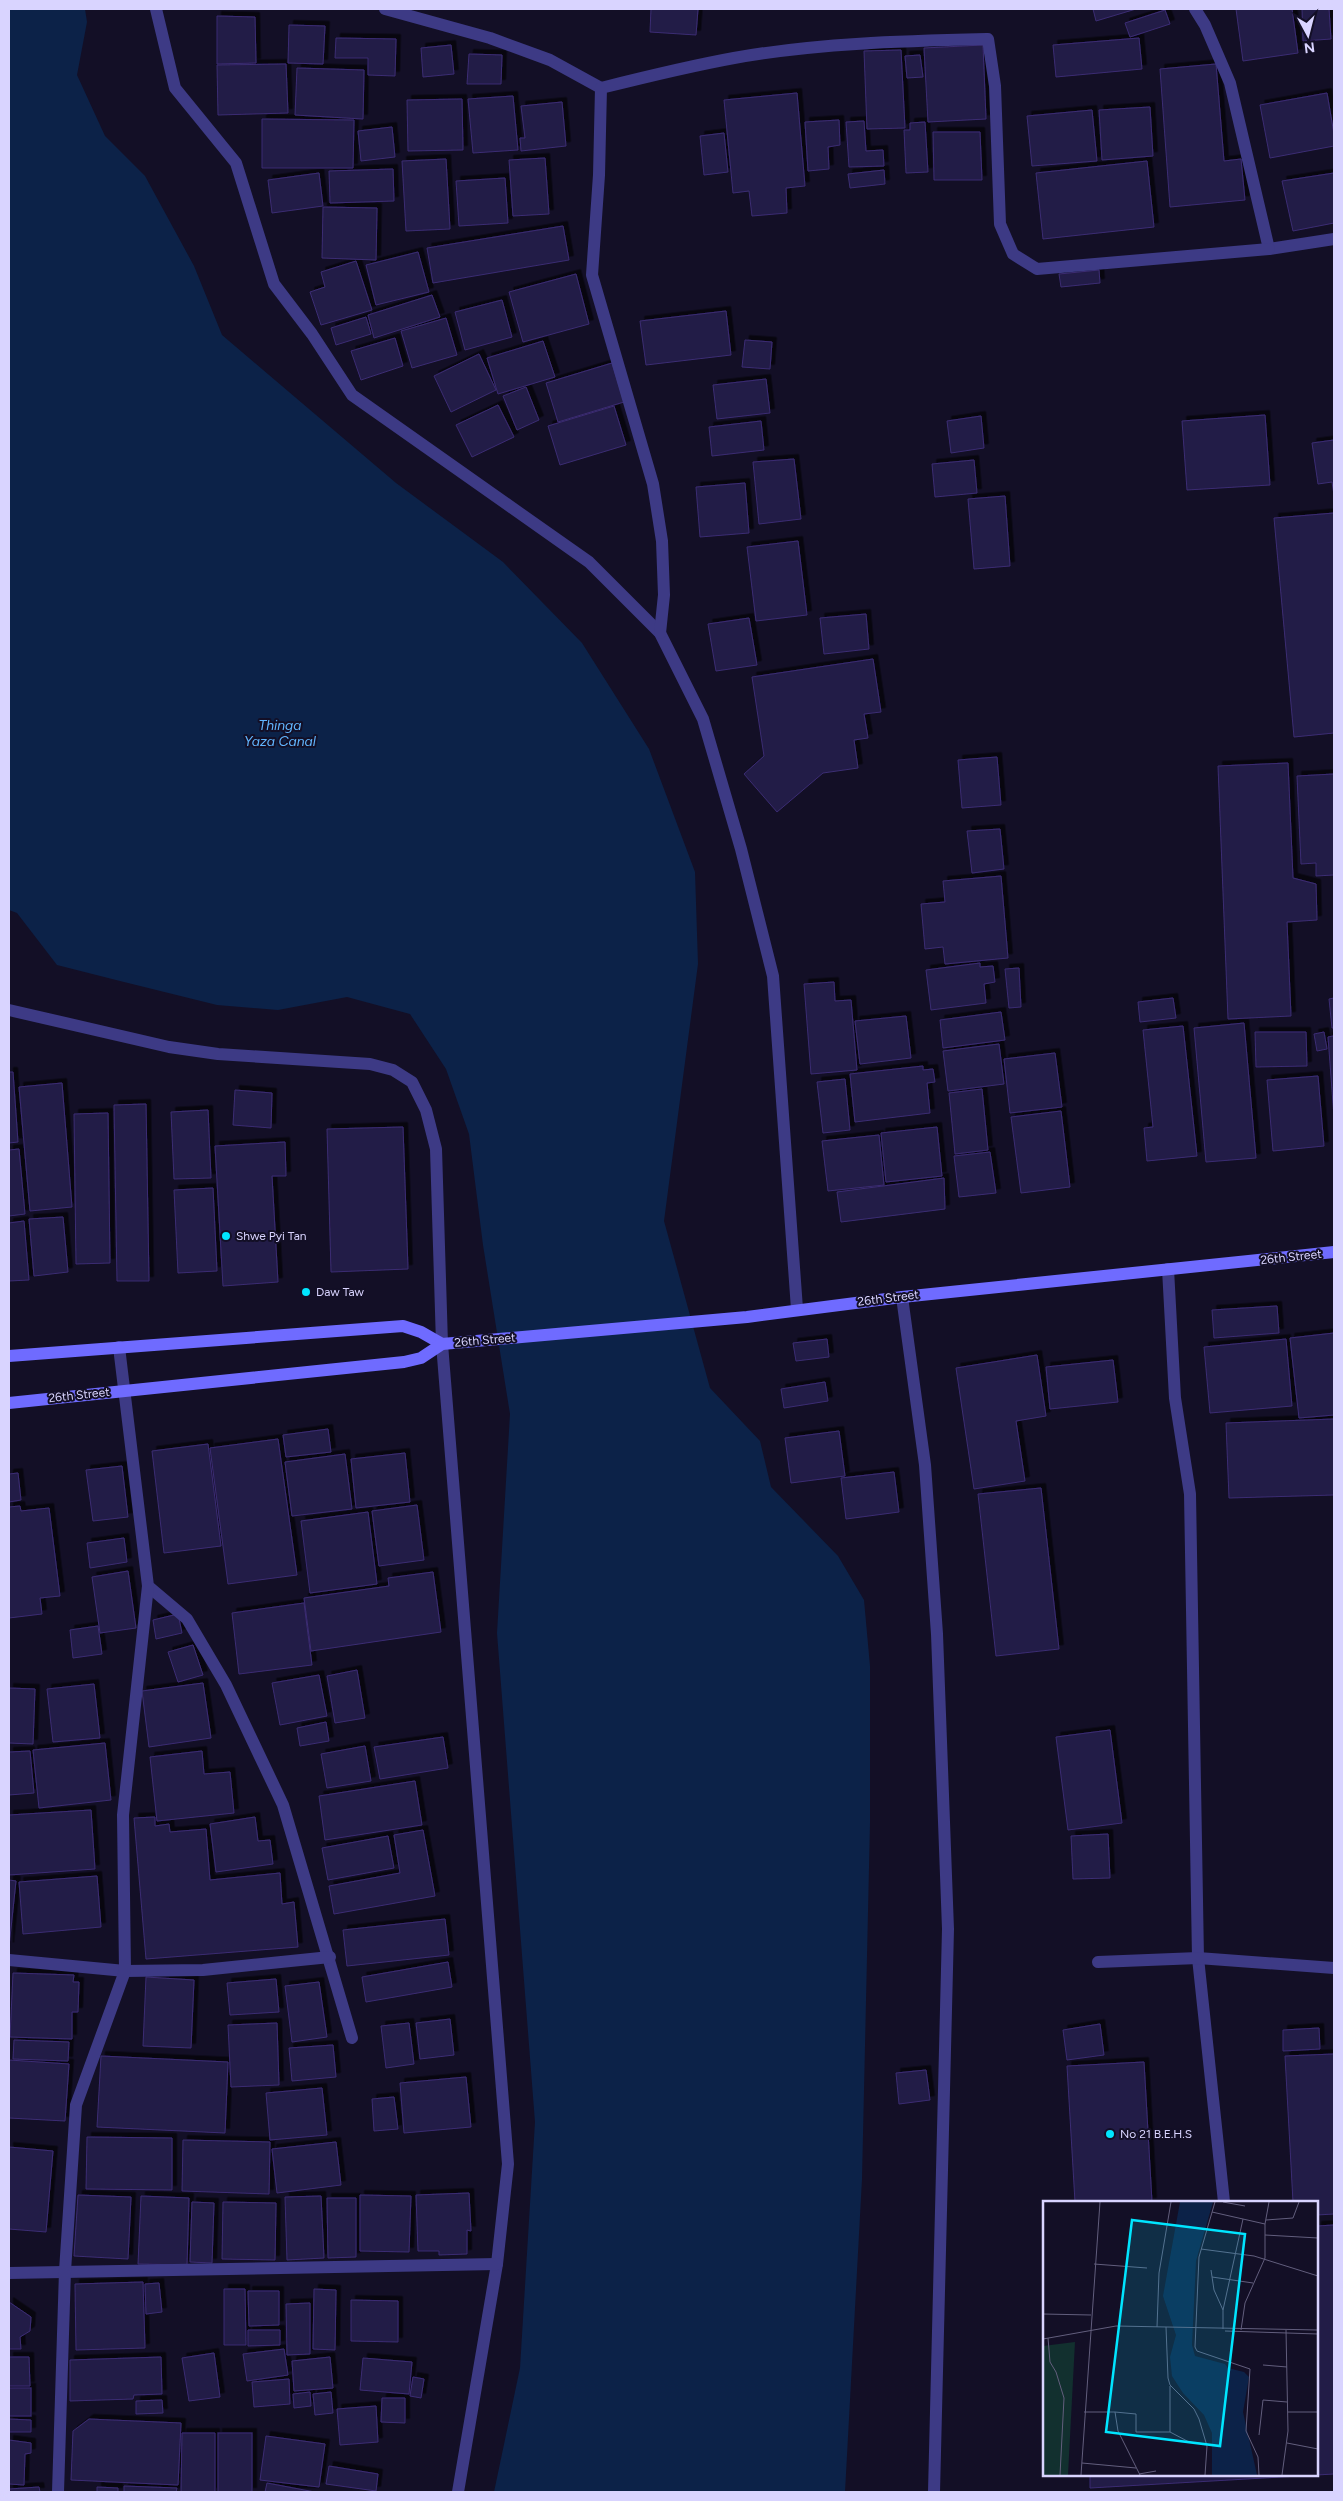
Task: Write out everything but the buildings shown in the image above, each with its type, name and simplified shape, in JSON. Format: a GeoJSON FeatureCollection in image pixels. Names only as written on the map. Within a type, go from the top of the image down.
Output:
{"type":"FeatureCollection","features":[{"type":"Feature","properties":{"kind":"main road","name":"26th Street"},"geometry":{"type":"LineString","coordinates":[[9,1403],[404,1362],[421,1358],[442,1344],[747,1317],[902,1296],[1334,1252]]}},
{"type":"Feature","properties":{"kind":"main road","name":"26th Street"},"geometry":{"type":"LineString","coordinates":[[9,1356],[119,1346],[403,1326],[421,1332],[442,1344]]}},
{"type":"Feature","properties":{"kind":"street"},"geometry":{"type":"LineString","coordinates":[[156,9],[175,88],[236,163],[274,284],[312,334],[352,395],[589,562],[660,633],[703,719],[741,849],[773,976],[797,1309]]}},
{"type":"Feature","properties":{"kind":"street"},"geometry":{"type":"LineString","coordinates":[[385,9],[490,38],[550,60],[601,88],[736,58],[839,46],[925,40],[988,39],[996,86],[1000,224],[1013,254],[1038,269],[1269,248],[1334,239]]}},
{"type":"Feature","properties":{"kind":"street"},"geometry":{"type":"LineString","coordinates":[[1195,9],[1205,25],[1230,83],[1269,248]]}},
{"type":"Feature","properties":{"kind":"street"},"geometry":{"type":"LineString","coordinates":[[601,88],[599,175],[592,275],[653,484],[662,541],[664,595],[660,633]]}},
{"type":"Feature","properties":{"kind":"street"},"geometry":{"type":"LineString","coordinates":[[9,1010],[169,1047],[238,1056],[370,1064],[393,1070],[412,1082],[426,1110],[436,1148],[442,1344],[508,2164],[497,2264],[458,2492]]}},
{"type":"Feature","properties":{"kind":"street"},"geometry":{"type":"LineString","coordinates":[[1168,1269],[1175,1398],[1190,1494],[1198,1958],[1224,2201]]}},
{"type":"Feature","properties":{"kind":"street"},"geometry":{"type":"LineString","coordinates":[[902,1296],[926,1475],[937,1634],[948,1929],[934,2492]]}},
{"type":"Feature","properties":{"kind":"street"},"geometry":{"type":"LineString","coordinates":[[58,2492],[65,2271],[76,2105],[125,1971],[123,1816],[148,1586],[119,1346]]}},
{"type":"Feature","properties":{"kind":"street"},"geometry":{"type":"LineString","coordinates":[[148,1586],[187,1619],[226,1685],[283,1805],[330,1957],[352,2038]]}},
{"type":"Feature","properties":{"kind":"street"},"geometry":{"type":"LineString","coordinates":[[9,1960],[125,1971],[203,1970],[330,1957]]}},
{"type":"Feature","properties":{"kind":"street"},"geometry":{"type":"LineString","coordinates":[[1098,1962],[1198,1958],[1334,1968]]}},
{"type":"Feature","properties":{"kind":"street"},"geometry":{"type":"LineString","coordinates":[[9,2273],[497,2264]]}},
{"type":"Feature","properties":{"kind":"water","name":"Thinga Yaza Canal"},"geometry":{"type":"Polygon","coordinates":[[[9,9],[85,9],[87,22],[77,75],[105,136],[145,176],[194,266],[222,335],[396,483],[503,562],[582,643],[649,749],[695,872],[698,964],[664,1221],[710,1388],[760,1441],[771,1487],[838,1556],[864,1600],[870,1666],[870,1823],[862,2179],[845,2492],[494,2492],[520,2368],[535,2122],[497,1633],[510,1414],[483,1245],[469,1134],[446,1069],[410,1014],[347,997],[278,1010],[217,1005],[57,965],[17,913],[9,910],[9,9]]]}},
{"type":"Feature","properties":{"kind":"place","name":"Shwe Pyi Tan"},"geometry":{"type":"Point","coordinates":[226,1236]}},
{"type":"Feature","properties":{"kind":"place","name":"Daw Taw"},"geometry":{"type":"Point","coordinates":[306,1292]}},
{"type":"Feature","properties":{"kind":"place","name":"No 21 B.E.H.S"},"geometry":{"type":"Point","coordinates":[1110,2134]}}]}
